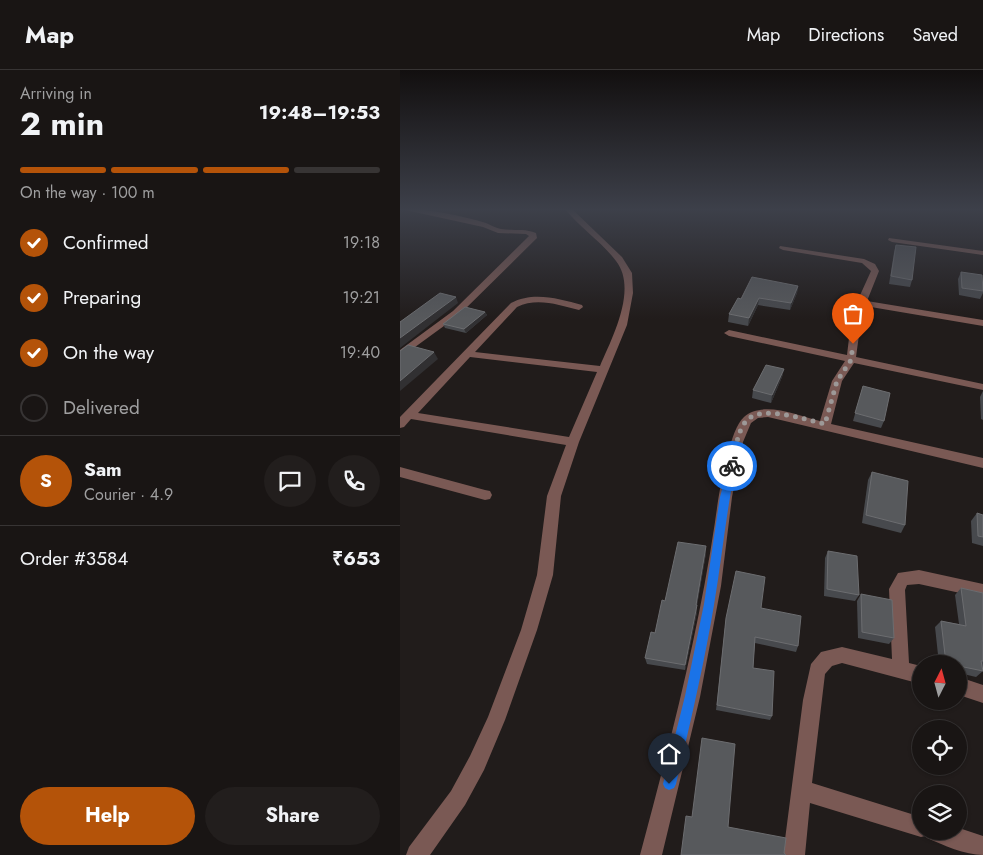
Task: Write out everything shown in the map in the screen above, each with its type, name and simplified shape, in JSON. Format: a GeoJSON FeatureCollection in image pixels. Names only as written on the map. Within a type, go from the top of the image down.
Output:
{"type":"FeatureCollection","features":[{"type":"Feature","properties":{"kind":"street"},"geometry":{"type":"LineString","coordinates":[[400,355],[456,313],[525,246]]}},
{"type":"Feature","properties":{"kind":"street"},"geometry":{"type":"LineString","coordinates":[[417,855],[458,798],[477,762],[496,720],[529,630],[545,575],[554,496],[573,442],[622,325],[629,293],[628,273],[619,259],[605,246]]}},
{"type":"Feature","properties":{"kind":"street"},"geometry":{"type":"LineString","coordinates":[[931,246],[983,253]]}},
{"type":"Feature","properties":{"kind":"street"},"geometry":{"type":"LineString","coordinates":[[783,248],[864,261],[872,266],[875,271],[857,312],[851,360],[837,381],[825,424]]}},
{"type":"Feature","properties":{"kind":"street"},"geometry":{"type":"LineString","coordinates":[[404,419],[520,301],[535,299],[578,307]]}},
{"type":"Feature","properties":{"kind":"street"},"geometry":{"type":"LineString","coordinates":[[862,303],[983,323]]}},
{"type":"Feature","properties":{"kind":"street"},"geometry":{"type":"LineString","coordinates":[[729,334],[983,387]]}},
{"type":"Feature","properties":{"kind":"street"},"geometry":{"type":"LineString","coordinates":[[467,354],[604,370]]}},
{"type":"Feature","properties":{"kind":"street"},"geometry":{"type":"LineString","coordinates":[[652,855],[691,696],[713,586],[725,497],[740,435],[746,422],[755,414],[768,413],[825,424],[983,463]]}},
{"type":"Feature","properties":{"kind":"street"},"geometry":{"type":"LineString","coordinates":[[404,419],[573,442]]}},
{"type":"Feature","properties":{"kind":"street"},"geometry":{"type":"LineString","coordinates":[[400,472],[485,495]]}},
{"type":"Feature","properties":{"kind":"street"},"geometry":{"type":"LineString","coordinates":[[901,668],[898,589],[903,578],[919,577],[983,592]]}},
{"type":"Feature","properties":{"kind":"street"},"geometry":{"type":"LineString","coordinates":[[794,855],[817,670],[827,658],[842,655],[912,671]]}},
{"type":"Feature","properties":{"kind":"street"},"geometry":{"type":"LineString","coordinates":[[968,689],[983,694]]}},
{"type":"Feature","properties":{"kind":"street"},"geometry":{"type":"LineString","coordinates":[[801,790],[912,824]]}},
{"type":"Feature","properties":{"kind":"street"},"geometry":{"type":"LineString","coordinates":[[963,840],[983,846]]}},
{"type":"Feature","properties":{"kind":"building"},"geometry":{"type":"Polygon","coordinates":[[[896,246],[916,247],[912,280],[891,276],[896,246]]]}},
{"type":"Feature","properties":{"kind":"building"},"geometry":{"type":"Polygon","coordinates":[[[961,272],[982,275],[983,291],[962,288],[961,272]]]}},
{"type":"Feature","properties":{"kind":"building"},"geometry":{"type":"Polygon","coordinates":[[[752,277],[798,286],[791,303],[759,298],[749,318],[729,314],[738,298],[741,299],[752,277]]]}},
{"type":"Feature","properties":{"kind":"building"},"geometry":{"type":"Polygon","coordinates":[[[440,293],[456,297],[400,338],[400,322],[440,293]]]}},
{"type":"Feature","properties":{"kind":"building"},"geometry":{"type":"Polygon","coordinates":[[[465,307],[485,312],[464,329],[443,324],[465,307]]]}},
{"type":"Feature","properties":{"kind":"building"},"geometry":{"type":"Polygon","coordinates":[[[408,345],[434,352],[400,381],[400,351],[408,345]]]}},
{"type":"Feature","properties":{"kind":"building"},"geometry":{"type":"Polygon","coordinates":[[[766,365],[784,369],[772,395],[753,390],[766,365]]]}},
{"type":"Feature","properties":{"kind":"building"},"geometry":{"type":"Polygon","coordinates":[[[863,386],[890,393],[884,421],[855,413],[863,386]]]}},
{"type":"Feature","properties":{"kind":"building"},"geometry":{"type":"Polygon","coordinates":[[[872,472],[908,481],[905,525],[866,515],[872,472]]]}},
{"type":"Feature","properties":{"kind":"building"},"geometry":{"type":"Polygon","coordinates":[[[977,513],[983,515],[983,537],[978,536],[977,513]]]}},
{"type":"Feature","properties":{"kind":"building"},"geometry":{"type":"Polygon","coordinates":[[[678,542],[706,546],[685,665],[645,658],[651,632],[655,633],[662,600],[665,601],[678,542]]]}},
{"type":"Feature","properties":{"kind":"building"},"geometry":{"type":"Polygon","coordinates":[[[828,551],[857,556],[859,595],[827,589],[828,551]]]}},
{"type":"Feature","properties":{"kind":"building"},"geometry":{"type":"Polygon","coordinates":[[[736,571],[765,577],[761,608],[801,616],[798,646],[755,637],[753,668],[774,671],[772,716],[717,705],[726,618],[736,571]]]}},
{"type":"Feature","properties":{"kind":"building"},"geometry":{"type":"Polygon","coordinates":[[[961,588],[983,593],[983,661],[981,661],[983,671],[968,668],[968,655],[945,655],[941,621],[966,626],[961,588]]]}},
{"type":"Feature","properties":{"kind":"building"},"geometry":{"type":"Polygon","coordinates":[[[861,594],[892,600],[894,638],[862,632],[861,594]]]}},
{"type":"Feature","properties":{"kind":"building"},"geometry":{"type":"Polygon","coordinates":[[[702,738],[735,744],[728,827],[786,838],[784,853],[786,855],[681,855],[686,816],[692,817],[702,738]]]}},
{"type":"Feature","properties":{"kind":"way so far"},"geometry":{"type":"LineString","coordinates":[[732,466],[737,442],[746,422],[755,414],[768,413],[825,424],[837,381],[851,360],[853,344]]}},
{"type":"Feature","properties":{"kind":"route"},"geometry":{"type":"LineString","coordinates":[[669,784],[691,696],[713,586],[725,497],[732,466]]}}]}
